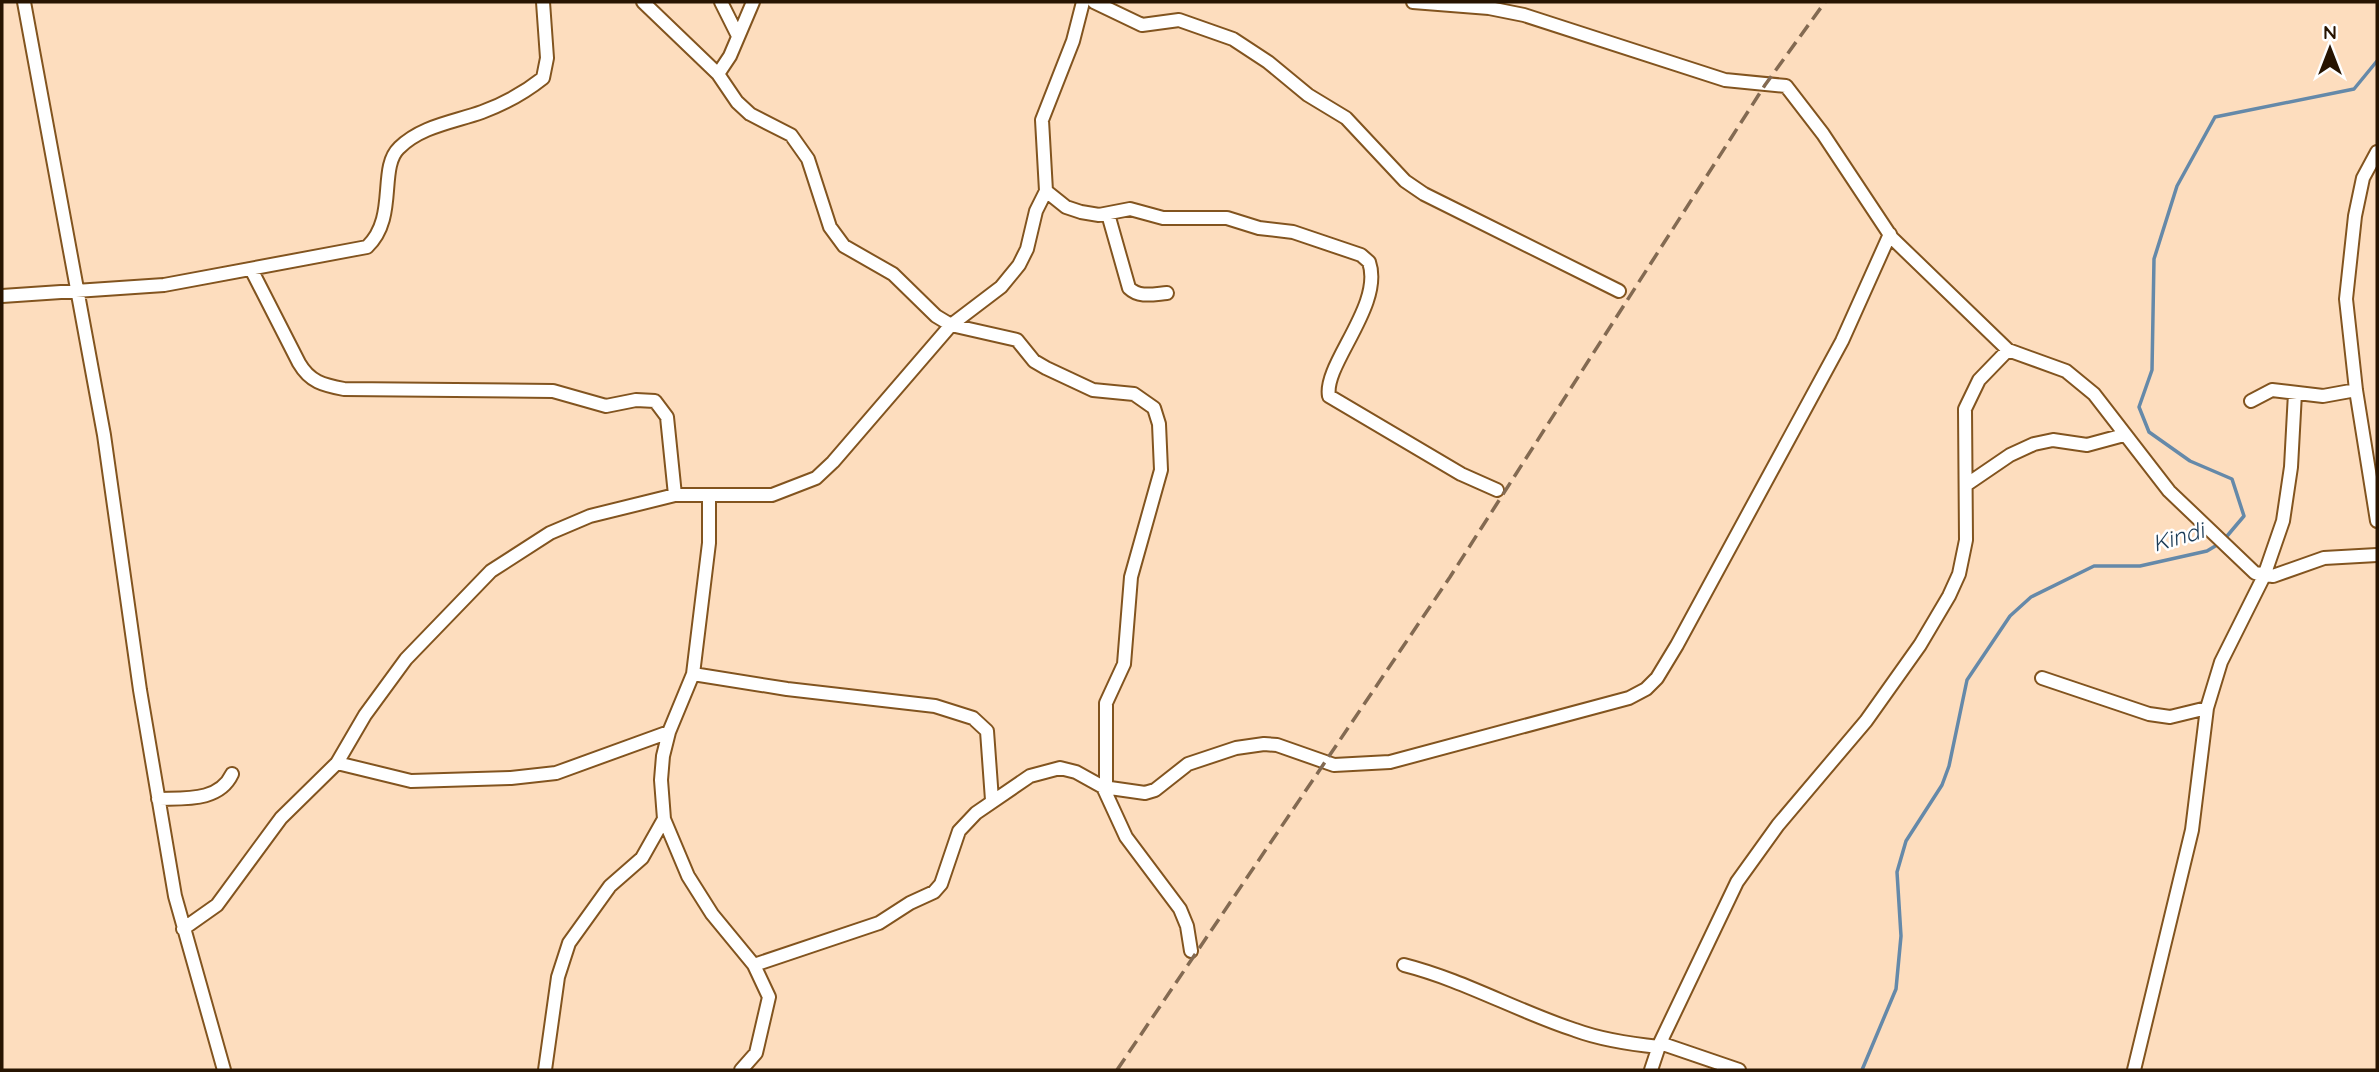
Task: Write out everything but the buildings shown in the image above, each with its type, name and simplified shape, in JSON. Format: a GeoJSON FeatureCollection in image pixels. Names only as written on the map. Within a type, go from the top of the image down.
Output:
{"type":"FeatureCollection","features":[{"type":"Feature","properties":{"kind":"street"},"geometry":{"type":"LineString","coordinates":[[24,2],[104,435],[158,799],[183,929],[223,1070]]}},
{"type":"Feature","properties":{"kind":"street"},"geometry":{"type":"LineString","coordinates":[[2,296],[164,285],[355,251],[375,239],[385,215],[392,160],[397,150],[414,135],[484,111],[523,93],[543,78],[547,58],[543,2]]}},
{"type":"Feature","properties":{"kind":"street"},"geometry":{"type":"LineString","coordinates":[[643,2],[718,74],[737,103],[750,114],[791,135],[808,159],[837,240],[893,274],[936,316],[951,325],[1017,340],[1034,360],[1046,368],[1093,390],[1135,394],[1154,408],[1159,424],[1161,470],[1131,578],[1124,664],[1106,703],[1104,788],[1126,837],[1180,909],[1187,926],[1191,951]]}},
{"type":"Feature","properties":{"kind":"street"},"geometry":{"type":"LineString","coordinates":[[721,2],[738,36]]}},
{"type":"Feature","properties":{"kind":"street"},"geometry":{"type":"LineString","coordinates":[[718,74],[730,56],[753,2]]}},
{"type":"Feature","properties":{"kind":"street"},"geometry":{"type":"LineString","coordinates":[[183,929],[217,905],[281,818],[337,763],[365,715],[400,666],[491,571],[528,545],[570,524],[626,505],[675,495],[772,495],[816,478],[896,392],[951,325],[1001,287],[1019,265],[1027,249],[1036,211],[1046,191],[1042,120],[1073,41],[1083,2]]}},
{"type":"Feature","properties":{"kind":"street"},"geometry":{"type":"LineString","coordinates":[[1094,2],[1142,24],[1179,20],[1233,40],[1268,62],[1308,95],[1346,118],[1362,132],[1405,181],[1424,194],[1619,291]]}},
{"type":"Feature","properties":{"kind":"street"},"geometry":{"type":"LineString","coordinates":[[1413,2],[1489,8],[1524,15],[1725,80],[1786,86],[1823,134],[1889,234],[2008,350],[2066,371],[2105,405],[2123,435],[2169,491],[2201,525],[2255,573],[2273,576],[2324,558],[2377,555]]}},
{"type":"Feature","properties":{"kind":"street"},"geometry":{"type":"LineString","coordinates":[[2377,152],[2355,216],[2346,299],[2356,390],[2368,449],[2377,521]]}},
{"type":"Feature","properties":{"kind":"street"},"geometry":{"type":"LineString","coordinates":[[1046,191],[1066,207],[1099,215],[1130,209],[1163,218],[1227,218],[1259,228],[1293,232],[1361,255],[1369,262],[1371,282],[1355,332],[1330,381],[1329,396],[1461,474],[1497,490]]}},
{"type":"Feature","properties":{"kind":"street"},"geometry":{"type":"LineString","coordinates":[[1108,214],[1129,288],[1143,295],[1167,293]]}},
{"type":"Feature","properties":{"kind":"street"},"geometry":{"type":"LineString","coordinates":[[754,965],[879,923],[910,903],[934,892],[941,884],[959,831],[992,800],[1030,776],[1060,768],[1076,772],[1104,788],[1145,793],[1155,790],[1188,764],[1236,748],[1264,744],[1334,765],[1390,762],[1453,748],[1629,698],[1646,689],[1677,645],[1758,501],[1842,341],[1889,234]]}},
{"type":"Feature","properties":{"kind":"street"},"geometry":{"type":"LineString","coordinates":[[251,269],[306,376],[316,383],[344,389],[553,391],[606,406],[636,400],[654,401],[667,417],[675,495]]}},
{"type":"Feature","properties":{"kind":"street"},"geometry":{"type":"LineString","coordinates":[[1651,1070],[1660,1045],[1737,882],[1771,834],[1866,721],[1920,645],[1949,596],[1964,557],[1965,409],[1979,380],[2008,350]]}},
{"type":"Feature","properties":{"kind":"street"},"geometry":{"type":"LineString","coordinates":[[2251,401],[2265,391],[2323,396],[2356,390]]}},
{"type":"Feature","properties":{"kind":"street"},"geometry":{"type":"LineString","coordinates":[[2134,1070],[2192,830],[2207,708],[2233,634],[2264,576],[2283,521],[2291,467],[2295,393]]}},
{"type":"Feature","properties":{"kind":"street"},"geometry":{"type":"LineString","coordinates":[[1966,485],[2010,455],[2034,444],[2053,440],[2087,445],[2123,435]]}},
{"type":"Feature","properties":{"kind":"street"},"geometry":{"type":"LineString","coordinates":[[709,497],[709,543],[693,674],[669,732],[661,780],[664,819],[699,894],[754,965],[769,997],[757,1053],[741,1070]]}},
{"type":"Feature","properties":{"kind":"street"},"geometry":{"type":"LineString","coordinates":[[693,674],[787,689],[935,706],[973,718],[987,731],[992,800]]}},
{"type":"Feature","properties":{"kind":"street"},"geometry":{"type":"LineString","coordinates":[[2042,678],[2149,714],[2170,717],[2207,708]]}},
{"type":"Feature","properties":{"kind":"street"},"geometry":{"type":"LineString","coordinates":[[337,763],[411,781],[510,778],[556,773],[669,732]]}},
{"type":"Feature","properties":{"kind":"street"},"geometry":{"type":"LineString","coordinates":[[158,799],[210,794],[221,790],[232,774]]}},
{"type":"Feature","properties":{"kind":"street"},"geometry":{"type":"LineString","coordinates":[[545,1070],[558,977],[569,943],[610,886],[642,858],[664,819]]}},
{"type":"Feature","properties":{"kind":"street"},"geometry":{"type":"LineString","coordinates":[[1404,965],[1435,973],[1578,1032],[1613,1041],[1660,1045],[1740,1070]]}},
{"type":"Feature","properties":{"kind":"waterway","name":"Kindi"},"geometry":{"type":"LineString","coordinates":[[1862,1070],[1896,989],[1901,936],[1897,872],[1906,841],[1942,785],[1949,766],[1967,680],[2010,616],[2031,597],[2094,566],[2140,566],[2207,551],[2222,542],[2244,516],[2232,479],[2190,461],[2149,432],[2139,407],[2152,370],[2154,259],[2177,186],[2215,117],[2354,89],[2377,61]]}},
{"type":"Feature","properties":{"kind":"railway"},"geometry":{"type":"LineString","coordinates":[[1117,1070],[1450,577],[1765,85],[1825,2]]}}]}
